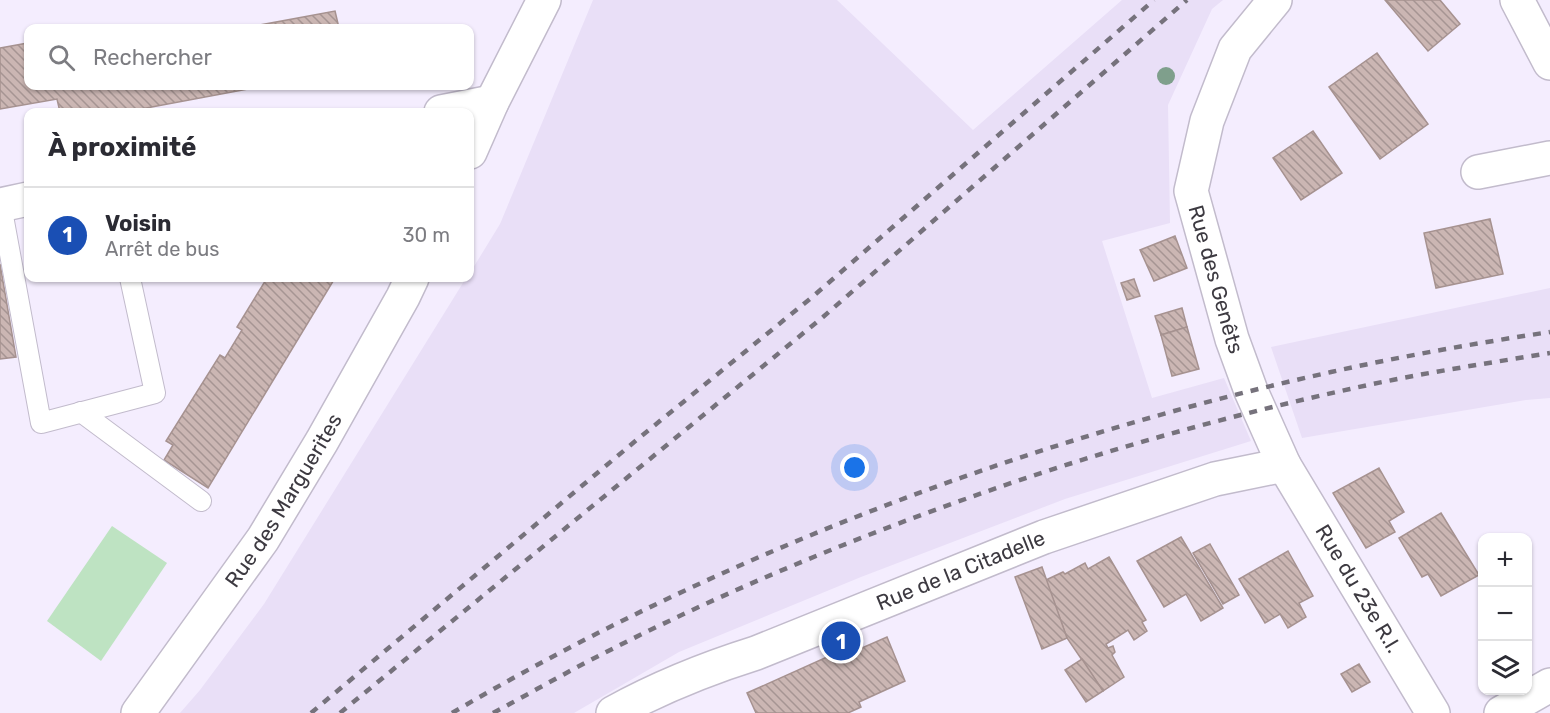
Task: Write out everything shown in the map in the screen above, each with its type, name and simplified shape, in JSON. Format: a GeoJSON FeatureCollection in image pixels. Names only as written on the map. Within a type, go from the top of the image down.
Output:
{"type":"FeatureCollection","features":[{"type":"Feature","properties":{"kind":"street"},"geometry":{"type":"LineString","coordinates":[[474,143],[492,102],[544,0]]}},
{"type":"Feature","properties":{"kind":"street","name":"Rue des Genêts"},"geometry":{"type":"LineString","coordinates":[[1275,0],[1234,48],[1207,121],[1191,191],[1232,339],[1284,465]]}},
{"type":"Feature","properties":{"kind":"street"},"geometry":{"type":"LineString","coordinates":[[1517,0],[1550,63]]}},
{"type":"Feature","properties":{"kind":"street"},"geometry":{"type":"LineString","coordinates":[[461,108],[492,102]]}},
{"type":"Feature","properties":{"kind":"street"},"geometry":{"type":"LineString","coordinates":[[1478,172],[1550,158]]}},
{"type":"Feature","properties":{"kind":"street","name":"Rue des Marguerites"},"geometry":{"type":"LineString","coordinates":[[138,713],[263,539],[322,441],[410,282]]}},
{"type":"Feature","properties":{"kind":"street","name":"Rue de la Citadelle"},"geometry":{"type":"LineString","coordinates":[[613,713],[642,697],[710,668],[756,653],[1044,537],[1215,479],[1284,465]]}},
{"type":"Feature","properties":{"kind":"street","name":"Rue du 23e R.I."},"geometry":{"type":"LineString","coordinates":[[1284,465],[1433,713]]}},
{"type":"Feature","properties":{"kind":"street"},"geometry":{"type":"LineString","coordinates":[[1501,713],[1550,685]]}},
{"type":"Feature","properties":{"kind":"lane"},"geometry":{"type":"LineString","coordinates":[[10,203],[41,423],[155,393],[131,282]]}},
{"type":"Feature","properties":{"kind":"lane"},"geometry":{"type":"LineString","coordinates":[[81,412],[201,501]]}},
{"type":"Feature","properties":{"kind":"shaded area"},"geometry":{"type":"Polygon","coordinates":[[[593,0],[837,0],[973,130],[1122,0],[1223,0],[1212,9],[1168,105],[1170,223],[1102,241],[1152,398],[1224,378],[1251,441],[1065,499],[861,577],[679,652],[574,713],[180,713],[200,690],[264,604],[464,282],[474,282],[474,266],[500,224],[593,0]]]}},
{"type":"Feature","properties":{"kind":"shaded area"},"geometry":{"type":"Polygon","coordinates":[[[1550,288],[1550,398],[1526,400],[1302,438],[1271,347],[1550,288]]]}},
{"type":"Feature","properties":{"kind":"green space"},"geometry":{"type":"Polygon","coordinates":[[[112,526],[167,563],[101,661],[47,621],[112,526]]]}},
{"type":"Feature","properties":{"kind":"building"},"geometry":{"type":"Polygon","coordinates":[[[1385,0],[1440,0],[1460,24],[1428,51],[1385,0]]]}},
{"type":"Feature","properties":{"kind":"building"},"geometry":{"type":"Polygon","coordinates":[[[335,11],[338,24],[265,24],[335,11]]]}},
{"type":"Feature","properties":{"kind":"building"},"geometry":{"type":"Polygon","coordinates":[[[24,44],[24,90],[243,90],[146,108],[59,108],[57,99],[0,109],[0,48],[24,44]]]}},
{"type":"Feature","properties":{"kind":"building"},"geometry":{"type":"Polygon","coordinates":[[[1377,53],[1428,124],[1380,159],[1329,87],[1377,53]]]}},
{"type":"Feature","properties":{"kind":"building"},"geometry":{"type":"Polygon","coordinates":[[[1313,131],[1342,173],[1301,200],[1273,158],[1313,131]]]}},
{"type":"Feature","properties":{"kind":"building"},"geometry":{"type":"Polygon","coordinates":[[[1490,219],[1503,274],[1436,288],[1424,233],[1490,219]]]}},
{"type":"Feature","properties":{"kind":"building"},"geometry":{"type":"Polygon","coordinates":[[[1175,236],[1187,268],[1154,281],[1140,250],[1175,236]]]}},
{"type":"Feature","properties":{"kind":"building"},"geometry":{"type":"Polygon","coordinates":[[[0,264],[16,357],[0,359],[0,264]]]}},
{"type":"Feature","properties":{"kind":"building"},"geometry":{"type":"Polygon","coordinates":[[[1134,279],[1140,296],[1127,300],[1121,283],[1134,279]]]}},
{"type":"Feature","properties":{"kind":"building"},"geometry":{"type":"Polygon","coordinates":[[[265,282],[333,282],[208,488],[164,460],[173,445],[166,441],[220,355],[225,358],[242,330],[237,327],[265,282]]]}},
{"type":"Feature","properties":{"kind":"building"},"geometry":{"type":"Polygon","coordinates":[[[1182,308],[1187,327],[1161,335],[1155,316],[1182,308]]]}},
{"type":"Feature","properties":{"kind":"building"},"geometry":{"type":"Polygon","coordinates":[[[1187,327],[1199,369],[1172,376],[1161,335],[1187,327]]]}},
{"type":"Feature","properties":{"kind":"building"},"geometry":{"type":"Polygon","coordinates":[[[1379,468],[1404,512],[1389,521],[1395,532],[1366,548],[1333,493],[1379,468]]]}},
{"type":"Feature","properties":{"kind":"building"},"geometry":{"type":"Polygon","coordinates":[[[1441,513],[1478,576],[1441,596],[1428,574],[1422,577],[1399,538],[1441,513]]]}},
{"type":"Feature","properties":{"kind":"building"},"geometry":{"type":"Polygon","coordinates":[[[1181,537],[1223,608],[1201,621],[1186,594],[1164,607],[1137,561],[1181,537]]]}},
{"type":"Feature","properties":{"kind":"building"},"geometry":{"type":"Polygon","coordinates":[[[1210,544],[1239,595],[1223,604],[1193,553],[1210,544]]]}},
{"type":"Feature","properties":{"kind":"building"},"geometry":{"type":"Polygon","coordinates":[[[1288,551],[1313,596],[1299,603],[1306,617],[1288,628],[1280,614],[1265,623],[1239,579],[1288,551]]]}},
{"type":"Feature","properties":{"kind":"building"},"geometry":{"type":"Polygon","coordinates":[[[1109,557],[1146,620],[1142,622],[1147,631],[1134,640],[1128,630],[1106,644],[1108,648],[1113,646],[1115,652],[1112,655],[1124,677],[1103,691],[1067,638],[1046,580],[1063,572],[1065,574],[1085,563],[1088,569],[1109,557]]]}},
{"type":"Feature","properties":{"kind":"building"},"geometry":{"type":"Polygon","coordinates":[[[1042,567],[1067,638],[1042,649],[1015,577],[1042,567]]]}},
{"type":"Feature","properties":{"kind":"building"},"geometry":{"type":"Polygon","coordinates":[[[887,637],[905,681],[859,702],[861,707],[848,713],[756,713],[747,693],[836,653],[839,658],[887,637]]]}},
{"type":"Feature","properties":{"kind":"building"},"geometry":{"type":"Polygon","coordinates":[[[1082,659],[1103,691],[1086,702],[1065,670],[1082,659]]]}},
{"type":"Feature","properties":{"kind":"building"},"geometry":{"type":"Polygon","coordinates":[[[1359,664],[1370,682],[1352,692],[1341,674],[1359,664]]]}},
{"type":"Feature","properties":{"kind":"railway"},"geometry":{"type":"LineString","coordinates":[[311,713],[639,438],[811,298],[1154,0]]}},
{"type":"Feature","properties":{"kind":"railway"},"geometry":{"type":"LineString","coordinates":[[340,713],[823,317],[1187,0]]}},
{"type":"Feature","properties":{"kind":"railway"},"geometry":{"type":"LineString","coordinates":[[452,713],[555,655],[660,602],[768,553],[878,508],[990,468],[1103,432],[1216,400],[1331,372],[1468,345],[1550,332]]}},
{"type":"Feature","properties":{"kind":"railway"},"geometry":{"type":"LineString","coordinates":[[493,713],[630,640],[725,595],[872,534],[1017,481],[1159,437],[1302,400],[1400,379],[1550,353]]}},
{"type":"Feature","properties":{"kind":"place","name":"Voisin"},"geometry":{"type":"Point","coordinates":[841,641]}}]}
